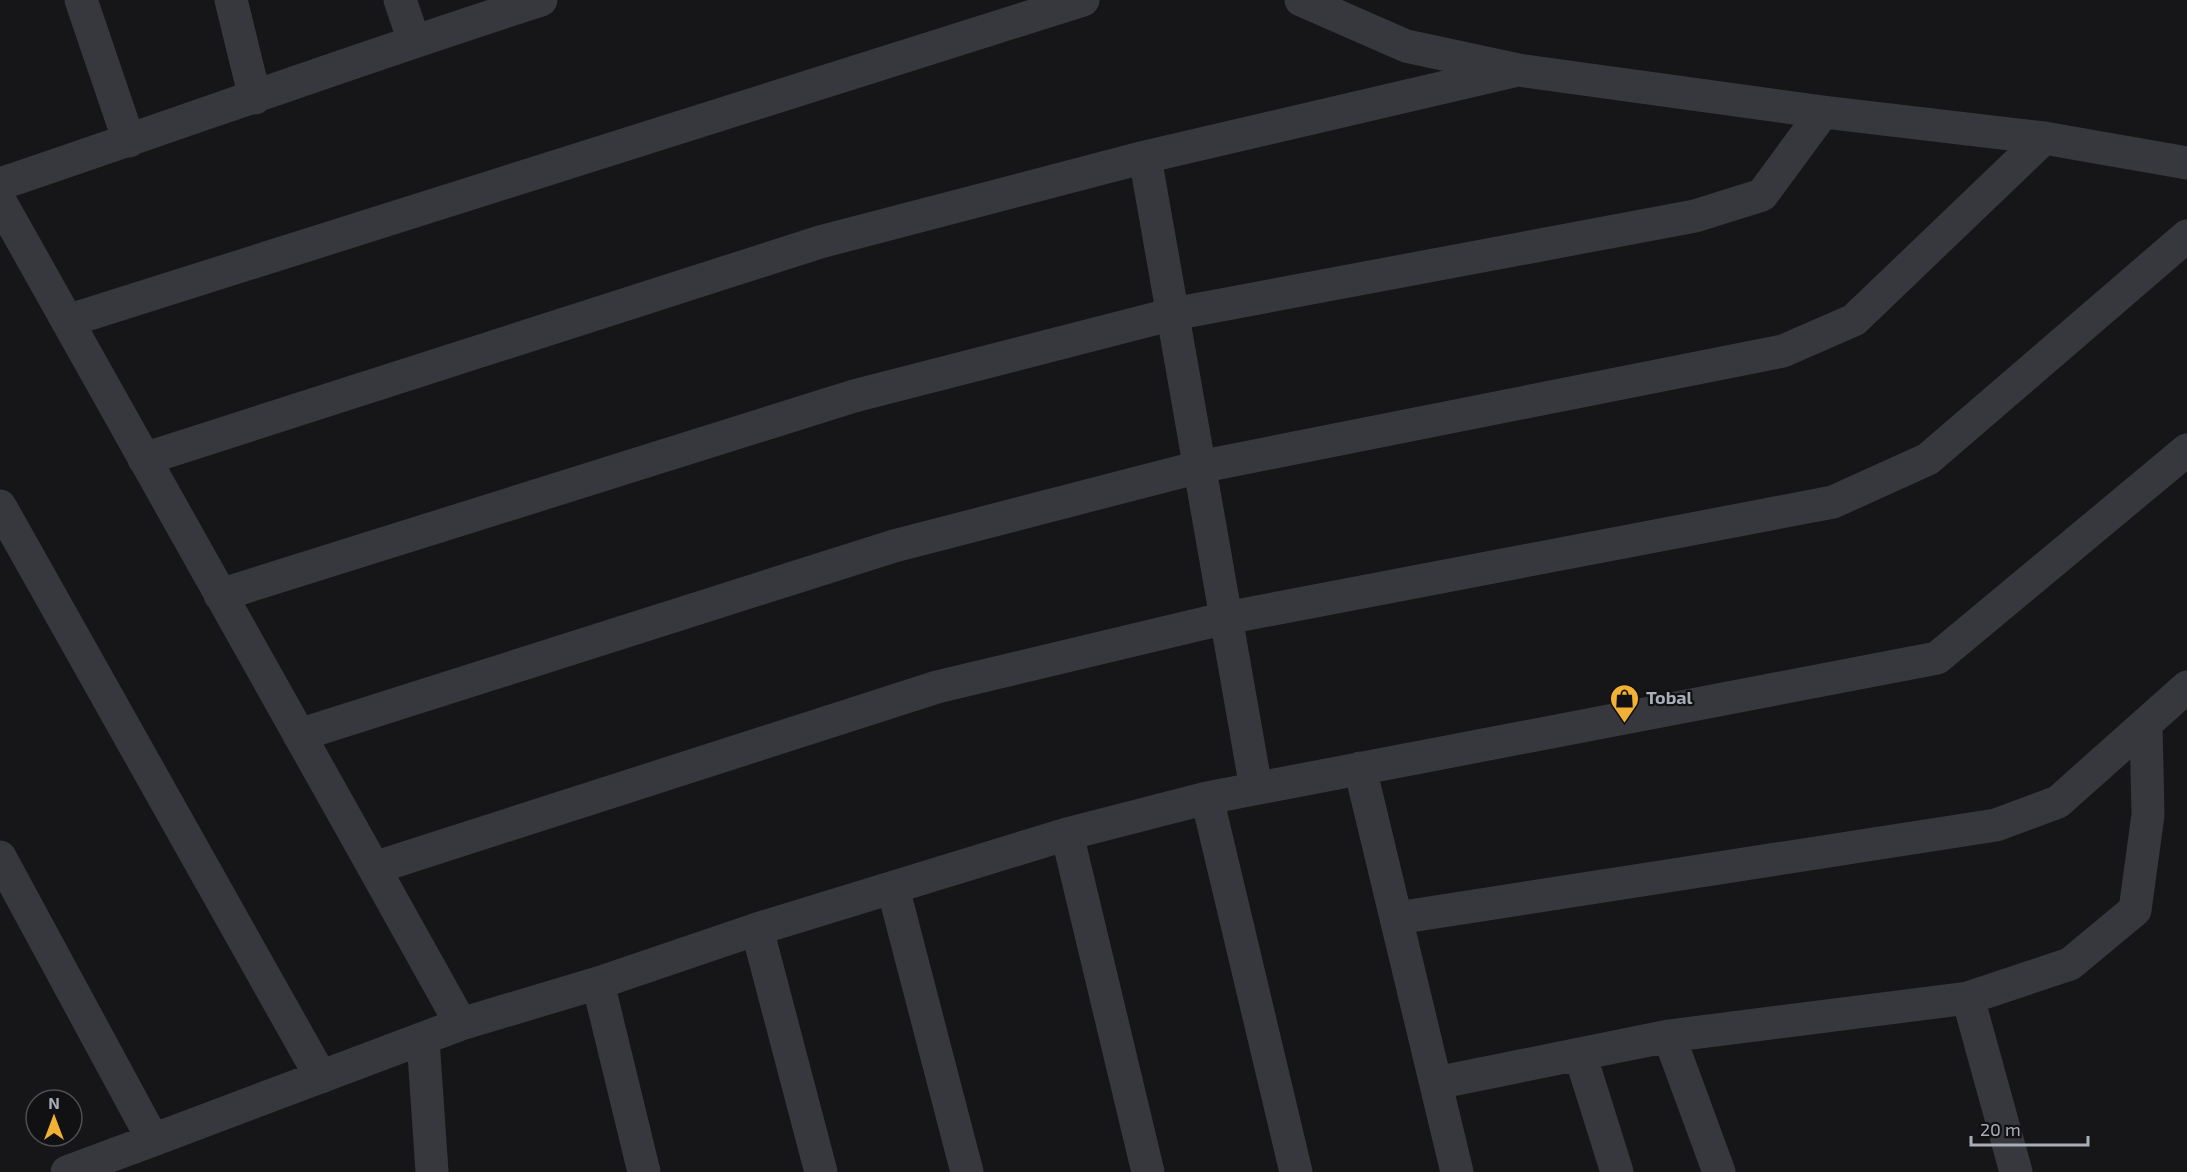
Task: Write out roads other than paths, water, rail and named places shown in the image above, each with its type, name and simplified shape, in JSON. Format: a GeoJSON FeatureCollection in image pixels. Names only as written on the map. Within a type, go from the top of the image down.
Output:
{"type":"FeatureCollection","features":[{"type":"Feature","properties":{"kind":"street"},"geometry":{"type":"LineString","coordinates":[[81,0],[129,141]]}},
{"type":"Feature","properties":{"kind":"street"},"geometry":{"type":"LineString","coordinates":[[231,0],[255,98]]}},
{"type":"Feature","properties":{"kind":"street"},"geometry":{"type":"LineString","coordinates":[[400,0],[414,41]]}},
{"type":"Feature","properties":{"kind":"street"},"geometry":{"type":"LineString","coordinates":[[0,184],[255,98],[414,41],[541,0]]}},
{"type":"Feature","properties":{"kind":"street"},"geometry":{"type":"LineString","coordinates":[[67,321],[1083,0]]}},
{"type":"Feature","properties":{"kind":"street"},"geometry":{"type":"LineString","coordinates":[[1301,0],[1406,46],[1518,70],[1823,112],[2044,138],[2187,163]]}},
{"type":"Feature","properties":{"kind":"street"},"geometry":{"type":"LineString","coordinates":[[144,459],[820,242],[1145,157],[1518,70]]}},
{"type":"Feature","properties":{"kind":"street"},"geometry":{"type":"LineString","coordinates":[[220,595],[854,396],[1173,314],[1695,216],[1762,195],[1823,112]]}},
{"type":"Feature","properties":{"kind":"street"},"geometry":{"type":"LineString","coordinates":[[299,735],[894,546],[1199,466],[1783,351],[1854,320],[2044,138]]}},
{"type":"Feature","properties":{"kind":"street"},"geometry":{"type":"LineString","coordinates":[[1145,157],[1256,788]]}},
{"type":"Feature","properties":{"kind":"street"},"geometry":{"type":"LineString","coordinates":[[0,201],[461,1024]]}},
{"type":"Feature","properties":{"kind":"street"},"geometry":{"type":"LineString","coordinates":[[374,868],[938,687],[1226,618],[1833,502],[1928,459],[2187,236]]}},
{"type":"Feature","properties":{"kind":"street"},"geometry":{"type":"LineString","coordinates":[[67,1172],[461,1024],[598,983],[757,929],[1067,834],[1207,798],[1256,788],[1937,658],[2187,450]]}},
{"type":"Feature","properties":{"kind":"street"},"geometry":{"type":"LineString","coordinates":[[0,506],[321,1077]]}},
{"type":"Feature","properties":{"kind":"street"},"geometry":{"type":"LineString","coordinates":[[1396,918],[1996,825],[2058,802],[2187,687]]}},
{"type":"Feature","properties":{"kind":"street"},"geometry":{"type":"LineString","coordinates":[[1436,1083],[1668,1036],[1968,998],[2070,964],[2135,910],[2148,815],[2146,725]]}},
{"type":"Feature","properties":{"kind":"street"},"geometry":{"type":"LineString","coordinates":[[1360,768],[1457,1172]]}},
{"type":"Feature","properties":{"kind":"street"},"geometry":{"type":"LineString","coordinates":[[1207,798],[1296,1172]]}},
{"type":"Feature","properties":{"kind":"street"},"geometry":{"type":"LineString","coordinates":[[1067,834],[1148,1172]]}},
{"type":"Feature","properties":{"kind":"street"},"geometry":{"type":"LineString","coordinates":[[0,857],[153,1140]]}},
{"type":"Feature","properties":{"kind":"street"},"geometry":{"type":"LineString","coordinates":[[893,888],[967,1172]]}},
{"type":"Feature","properties":{"kind":"street"},"geometry":{"type":"LineString","coordinates":[[757,929],[821,1172]]}},
{"type":"Feature","properties":{"kind":"street"},"geometry":{"type":"LineString","coordinates":[[598,983],[644,1172]]}},
{"type":"Feature","properties":{"kind":"street"},"geometry":{"type":"LineString","coordinates":[[1968,998],[2016,1172]]}},
{"type":"Feature","properties":{"kind":"street"},"geometry":{"type":"LineString","coordinates":[[1668,1036],[1719,1172]]}},
{"type":"Feature","properties":{"kind":"street"},"geometry":{"type":"LineString","coordinates":[[423,1039],[432,1172]]}},
{"type":"Feature","properties":{"kind":"street"},"geometry":{"type":"LineString","coordinates":[[1580,1054],[1617,1172]]}},
{"type":"Feature","properties":{"kind":"place","name":"Tobal"},"geometry":{"type":"Point","coordinates":[1625,724]}}]}
